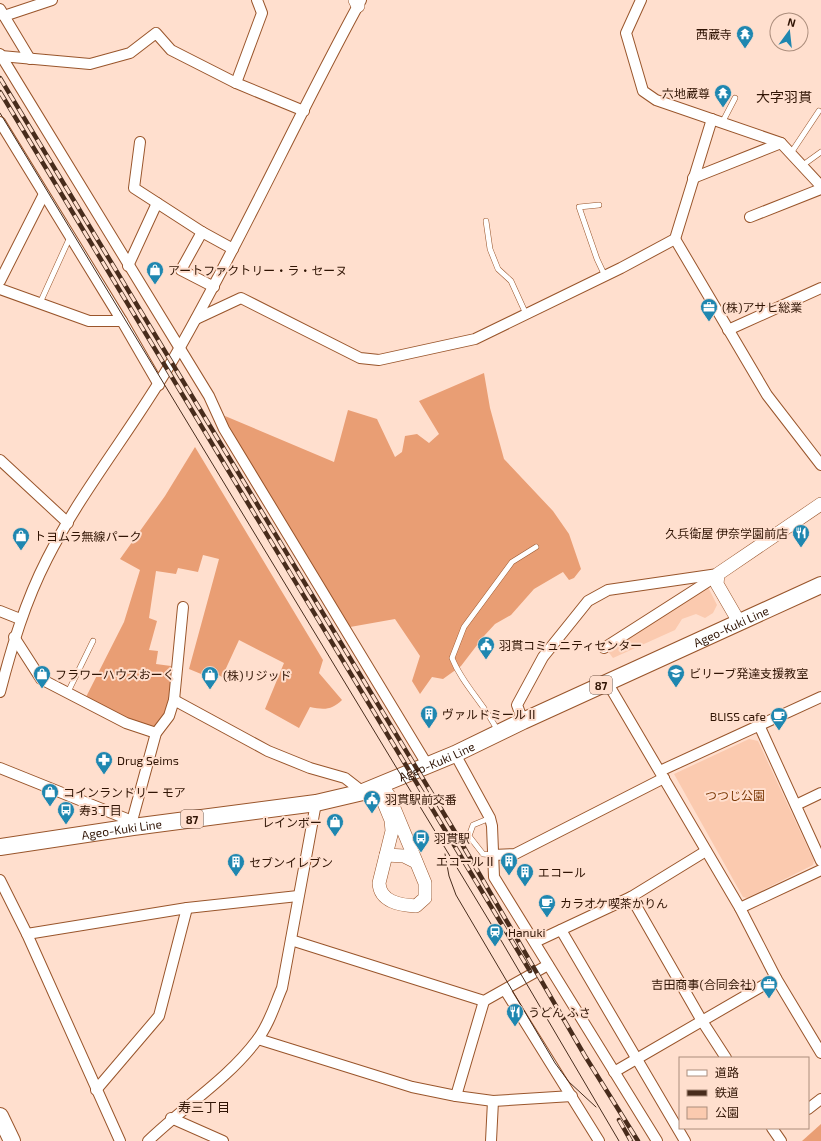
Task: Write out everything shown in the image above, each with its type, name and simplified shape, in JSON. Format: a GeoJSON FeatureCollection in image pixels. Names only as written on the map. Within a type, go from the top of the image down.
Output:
{"type":"FeatureCollection","features":[{"type":"Feature","properties":{"kind":"main road","name":"Ageo-Kuki Line"},"geometry":{"type":"LineString","coordinates":[[0,847],[132,824],[316,802],[364,792],[382,786],[455,754],[607,682],[821,585]]}},
{"type":"Feature","properties":{"kind":"main road"},"geometry":{"type":"LineString","coordinates":[[0,1116],[12,1141]]}},
{"type":"Feature","properties":{"kind":"street"},"geometry":{"type":"LineString","coordinates":[[30,59],[2,13],[52,0]]}},
{"type":"Feature","properties":{"kind":"street"},"geometry":{"type":"LineString","coordinates":[[236,83],[262,13],[257,0]]}},
{"type":"Feature","properties":{"kind":"street"},"geometry":{"type":"LineString","coordinates":[[641,0],[626,33],[643,91],[656,100],[782,143],[821,186]]}},
{"type":"Feature","properties":{"kind":"street"},"geometry":{"type":"LineString","coordinates":[[0,692],[20,619],[47,559],[68,523],[159,385],[179,350],[234,249],[358,2]]}},
{"type":"Feature","properties":{"kind":"street"},"geometry":{"type":"LineString","coordinates":[[0,55],[90,64],[130,53],[156,33],[171,50],[236,83],[304,111]]}},
{"type":"Feature","properties":{"kind":"street"},"geometry":{"type":"LineString","coordinates":[[0,55],[179,350],[209,396],[224,429],[428,766]]}},
{"type":"Feature","properties":{"kind":"street"},"geometry":{"type":"LineString","coordinates":[[196,319],[241,298],[360,358],[379,360],[475,339],[605,276],[675,238],[712,119]]}},
{"type":"Feature","properties":{"kind":"street"},"geometry":{"type":"LineString","coordinates":[[0,122],[122,321],[159,385]]}},
{"type":"Feature","properties":{"kind":"street"},"geometry":{"type":"LineString","coordinates":[[140,142],[134,188],[202,232],[234,249]]}},
{"type":"Feature","properties":{"kind":"street"},"geometry":{"type":"LineString","coordinates":[[694,178],[782,143]]}},
{"type":"Feature","properties":{"kind":"street"},"geometry":{"type":"LineString","coordinates":[[750,217],[821,189]]}},
{"type":"Feature","properties":{"kind":"street"},"geometry":{"type":"LineString","coordinates":[[0,281],[44,194]]}},
{"type":"Feature","properties":{"kind":"street"},"geometry":{"type":"LineString","coordinates":[[128,266],[157,203]]}},
{"type":"Feature","properties":{"kind":"street"},"geometry":{"type":"LineString","coordinates":[[202,232],[181,270],[214,287]]}},
{"type":"Feature","properties":{"kind":"street"},"geometry":{"type":"LineString","coordinates":[[675,238],[766,395],[821,465]]}},
{"type":"Feature","properties":{"kind":"street"},"geometry":{"type":"LineString","coordinates":[[728,330],[821,288]]}},
{"type":"Feature","properties":{"kind":"street"},"geometry":{"type":"LineString","coordinates":[[0,289],[89,321],[122,321]]}},
{"type":"Feature","properties":{"kind":"street"},"geometry":{"type":"LineString","coordinates":[[0,460],[68,523]]}},
{"type":"Feature","properties":{"kind":"street"},"geometry":{"type":"LineString","coordinates":[[604,648],[718,574],[821,504]]}},
{"type":"Feature","properties":{"kind":"street"},"geometry":{"type":"LineString","coordinates":[[718,574],[717,584],[739,622]]}},
{"type":"Feature","properties":{"kind":"street"},"geometry":{"type":"LineString","coordinates":[[523,721],[517,705],[543,657],[588,601],[608,590],[718,574]]}},
{"type":"Feature","properties":{"kind":"street"},"geometry":{"type":"LineString","coordinates":[[0,768],[132,824],[156,733],[169,716],[174,700],[183,607]]}},
{"type":"Feature","properties":{"kind":"street"},"geometry":{"type":"LineString","coordinates":[[0,611],[20,619]]}},
{"type":"Feature","properties":{"kind":"street"},"geometry":{"type":"LineString","coordinates":[[14,637],[41,678],[126,723],[156,733]]}},
{"type":"Feature","properties":{"kind":"street"},"geometry":{"type":"LineString","coordinates":[[607,682],[740,908],[776,978],[821,1053]]}},
{"type":"Feature","properties":{"kind":"street"},"geometry":{"type":"LineString","coordinates":[[493,856],[515,854],[662,775],[759,725],[821,696]]}},
{"type":"Feature","properties":{"kind":"street"},"geometry":{"type":"LineString","coordinates":[[174,700],[268,751],[310,768],[345,778],[364,792]]}},
{"type":"Feature","properties":{"kind":"street"},"geometry":{"type":"LineString","coordinates":[[759,725],[796,805],[817,841],[821,861]]}},
{"type":"Feature","properties":{"kind":"street"},"geometry":{"type":"LineString","coordinates":[[455,754],[490,818],[492,826],[494,877],[657,1141]]}},
{"type":"Feature","properties":{"kind":"street"},"geometry":{"type":"LineString","coordinates":[[382,786],[389,796],[425,883],[425,898],[416,906],[389,901],[383,897],[380,890],[379,884],[392,825],[382,798],[382,786]]}},
{"type":"Feature","properties":{"kind":"street"},"geometry":{"type":"LineString","coordinates":[[796,805],[821,793]]}},
{"type":"Feature","properties":{"kind":"street"},"geometry":{"type":"LineString","coordinates":[[148,1141],[171,1118],[228,1073],[258,1039],[282,988],[316,802]]}},
{"type":"Feature","properties":{"kind":"street"},"geometry":{"type":"LineString","coordinates":[[535,942],[630,897],[706,851]]}},
{"type":"Feature","properties":{"kind":"street"},"geometry":{"type":"LineString","coordinates":[[386,855],[404,856],[416,862]]}},
{"type":"Feature","properties":{"kind":"street"},"geometry":{"type":"LineString","coordinates":[[740,908],[821,870]]}},
{"type":"Feature","properties":{"kind":"street"},"geometry":{"type":"LineString","coordinates":[[0,880],[27,934],[120,1141]]}},
{"type":"Feature","properties":{"kind":"street"},"geometry":{"type":"LineString","coordinates":[[27,934],[187,908],[298,896]]}},
{"type":"Feature","properties":{"kind":"street"},"geometry":{"type":"LineString","coordinates":[[630,897],[702,1021],[725,1057]]}},
{"type":"Feature","properties":{"kind":"street"},"geometry":{"type":"LineString","coordinates":[[96,1090],[159,1016],[187,908]]}},
{"type":"Feature","properties":{"kind":"street"},"geometry":{"type":"LineString","coordinates":[[560,930],[685,1141]]}},
{"type":"Feature","properties":{"kind":"street"},"geometry":{"type":"LineString","coordinates":[[291,940],[484,1001],[548,965]]}},
{"type":"Feature","properties":{"kind":"street"},"geometry":{"type":"LineString","coordinates":[[614,1072],[776,978]]}},
{"type":"Feature","properties":{"kind":"street"},"geometry":{"type":"LineString","coordinates":[[505,990],[599,1141]]}},
{"type":"Feature","properties":{"kind":"street"},"geometry":{"type":"LineString","coordinates":[[456,1096],[484,1001]]}},
{"type":"Feature","properties":{"kind":"street"},"geometry":{"type":"LineString","coordinates":[[258,1039],[412,1087],[456,1096],[493,1101],[572,1096]]}},
{"type":"Feature","properties":{"kind":"street"},"geometry":{"type":"LineString","coordinates":[[809,1108],[821,1099]]}},
{"type":"Feature","properties":{"kind":"street"},"geometry":{"type":"LineString","coordinates":[[491,1141],[493,1101]]}},
{"type":"Feature","properties":{"kind":"street"},"geometry":{"type":"LineString","coordinates":[[171,1118],[224,1141]]}},
{"type":"Feature","properties":{"kind":"lane"},"geometry":{"type":"LineString","coordinates":[[722,123],[735,98]]}},
{"type":"Feature","properties":{"kind":"lane"},"geometry":{"type":"LineString","coordinates":[[791,153],[819,111]]}},
{"type":"Feature","properties":{"kind":"lane"},"geometry":{"type":"LineString","coordinates":[[803,165],[821,152]]}},
{"type":"Feature","properties":{"kind":"lane"},"geometry":{"type":"LineString","coordinates":[[599,205],[579,207],[597,259],[605,276]]}},
{"type":"Feature","properties":{"kind":"lane"},"geometry":{"type":"LineString","coordinates":[[486,221],[490,249],[498,269],[511,281],[526,314]]}},
{"type":"Feature","properties":{"kind":"lane"},"geometry":{"type":"LineString","coordinates":[[40,303],[70,236]]}},
{"type":"Feature","properties":{"kind":"lane"},"geometry":{"type":"LineString","coordinates":[[499,733],[493,718],[458,674],[452,658],[464,627],[508,567],[512,562],[536,547]]}},
{"type":"Feature","properties":{"kind":"lane"},"geometry":{"type":"LineString","coordinates":[[68,692],[94,641]]}},
{"type":"Feature","properties":{"kind":"lane"},"geometry":{"type":"LineString","coordinates":[[490,818],[480,821],[473,826],[469,836],[484,854],[493,856]]}},
{"type":"Feature","properties":{"kind":"green space"},"geometry":{"type":"Polygon","coordinates":[[[708,587],[717,605],[713,613],[705,618],[696,614],[682,619],[675,630],[613,658],[607,650],[708,587]]]}},
{"type":"Feature","properties":{"kind":"green space","name":"つつじ公園"},"geometry":{"type":"Polygon","coordinates":[[[749,739],[758,741],[814,861],[813,865],[747,898],[743,897],[674,774],[749,739]]]}},
{"type":"Feature","properties":{"kind":"shaded area"},"geometry":{"type":"Polygon","coordinates":[[[484,373],[490,408],[504,459],[553,511],[569,534],[581,569],[574,578],[569,580],[563,572],[534,589],[511,615],[495,624],[461,666],[443,679],[432,677],[420,694],[412,681],[420,656],[395,619],[350,627],[229,431],[225,416],[334,462],[348,410],[377,419],[395,457],[402,452],[405,436],[417,434],[429,443],[439,434],[419,401],[484,373]]]}},
{"type":"Feature","properties":{"kind":"shaded area"},"geometry":{"type":"Polygon","coordinates":[[[195,447],[323,660],[319,673],[342,700],[335,706],[328,708],[320,709],[310,707],[299,728],[265,709],[284,663],[239,640],[222,677],[210,670],[206,676],[189,669],[219,559],[203,555],[198,572],[178,568],[176,574],[156,571],[149,618],[157,621],[149,650],[158,651],[156,664],[171,666],[170,705],[154,728],[127,720],[86,697],[124,622],[140,570],[120,559],[165,496],[195,447]]]}},
{"type":"Feature","properties":{"kind":"shaded area"},"geometry":{"type":"Polygon","coordinates":[[[821,1124],[821,1141],[802,1141],[821,1124]]]}},
{"type":"Feature","properties":{"kind":"tram line"},"geometry":{"type":"LineString","coordinates":[[0,113],[502,942],[619,1141]]}},
{"type":"Feature","properties":{"kind":"tram line"},"geometry":{"type":"LineString","coordinates":[[445,854],[449,876],[456,895],[555,1063],[569,1082],[596,1107]]}},
{"type":"Feature","properties":{"kind":"railway"},"geometry":{"type":"LineString","coordinates":[[0,78],[455,832],[585,1056],[638,1141]]}},
{"type":"Feature","properties":{"kind":"railway"},"geometry":{"type":"LineString","coordinates":[[0,92],[530,971]]}},
{"type":"Feature","properties":{"kind":"railway"},"geometry":{"type":"LineString","coordinates":[[619,1120],[631,1141]]}},
{"type":"Feature","properties":{"kind":"place","name":"西蔵寺"},"geometry":{"type":"Point","coordinates":[745,49]}},
{"type":"Feature","properties":{"kind":"place","name":"六地蔵尊"},"geometry":{"type":"Point","coordinates":[723,108]}},
{"type":"Feature","properties":{"kind":"place","name":"アートファクトリー・ラ・セーヌ"},"geometry":{"type":"Point","coordinates":[155,285]}},
{"type":"Feature","properties":{"kind":"place","name":"(株)アサヒ総業"},"geometry":{"type":"Point","coordinates":[709,322]}},
{"type":"Feature","properties":{"kind":"place","name":"久兵衛屋 伊奈学園前店"},"geometry":{"type":"Point","coordinates":[801,548]}},
{"type":"Feature","properties":{"kind":"place","name":"トヨムラ無線パーク"},"geometry":{"type":"Point","coordinates":[21,551]}},
{"type":"Feature","properties":{"kind":"place","name":"羽貫コミュニティセンター"},"geometry":{"type":"Point","coordinates":[486,660]}},
{"type":"Feature","properties":{"kind":"place","name":"ビリーブ発達支援教室"},"geometry":{"type":"Point","coordinates":[676,688]}},
{"type":"Feature","properties":{"kind":"place","name":"フラワーハウスおーく"},"geometry":{"type":"Point","coordinates":[42,689]}},
{"type":"Feature","properties":{"kind":"place","name":"(株)リジッド"},"geometry":{"type":"Point","coordinates":[210,690]}},
{"type":"Feature","properties":{"kind":"place","name":"ヴァルドミールⅡ"},"geometry":{"type":"Point","coordinates":[429,729]}},
{"type":"Feature","properties":{"kind":"place","name":"BLISS cafe"},"geometry":{"type":"Point","coordinates":[779,731]}},
{"type":"Feature","properties":{"kind":"place","name":"Drug Seims"},"geometry":{"type":"Point","coordinates":[104,775]}},
{"type":"Feature","properties":{"kind":"place","name":"コインランドリー モア"},"geometry":{"type":"Point","coordinates":[50,807]}},
{"type":"Feature","properties":{"kind":"place","name":"羽貫駅前交番"},"geometry":{"type":"Point","coordinates":[372,814]}},
{"type":"Feature","properties":{"kind":"place","name":"寿3丁目"},"geometry":{"type":"Point","coordinates":[66,825]}},
{"type":"Feature","properties":{"kind":"place","name":"レインボー"},"geometry":{"type":"Point","coordinates":[335,837]}},
{"type":"Feature","properties":{"kind":"place","name":"羽貫駅"},"geometry":{"type":"Point","coordinates":[421,853]}},
{"type":"Feature","properties":{"kind":"place","name":"エコールⅡ"},"geometry":{"type":"Point","coordinates":[509,876]}},
{"type":"Feature","properties":{"kind":"place","name":"セブンイレブン"},"geometry":{"type":"Point","coordinates":[236,877]}},
{"type":"Feature","properties":{"kind":"place","name":"エコール"},"geometry":{"type":"Point","coordinates":[525,887]}},
{"type":"Feature","properties":{"kind":"place","name":"カラオケ喫茶かりん"},"geometry":{"type":"Point","coordinates":[547,918]}},
{"type":"Feature","properties":{"kind":"place","name":"Hanuki"},"geometry":{"type":"Point","coordinates":[495,947]}},
{"type":"Feature","properties":{"kind":"place","name":"吉田商事(合同会社)"},"geometry":{"type":"Point","coordinates":[769,999]}},
{"type":"Feature","properties":{"kind":"place","name":"うどん ふさ"},"geometry":{"type":"Point","coordinates":[515,1027]}},
{"type":"Feature","properties":{"kind":"district","name":"大字羽貫"},"geometry":{"type":"Point","coordinates":[784,96]}},
{"type":"Feature","properties":{"kind":"district","name":"寿三丁目"},"geometry":{"type":"Point","coordinates":[204,1107]}}]}
